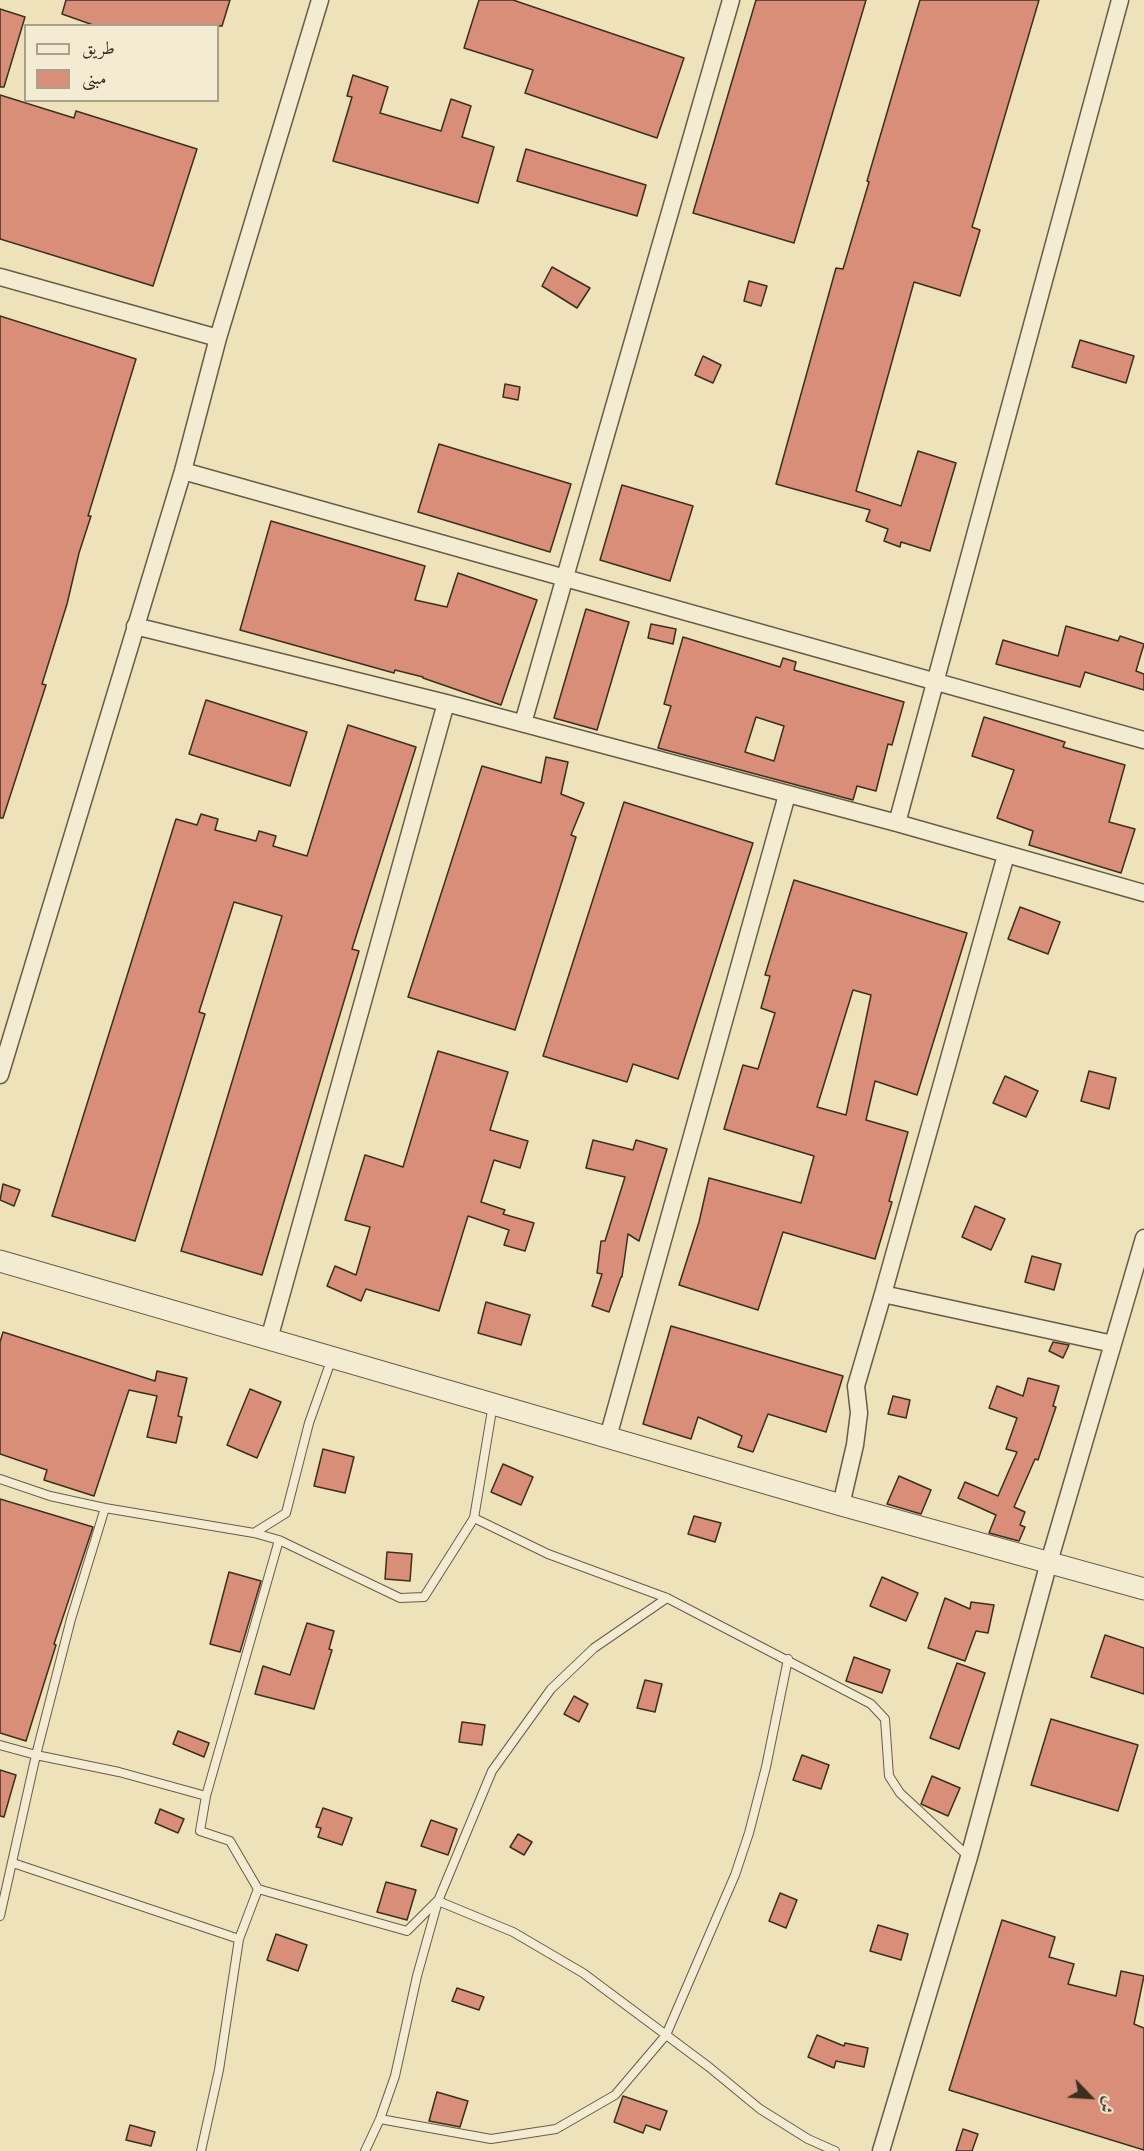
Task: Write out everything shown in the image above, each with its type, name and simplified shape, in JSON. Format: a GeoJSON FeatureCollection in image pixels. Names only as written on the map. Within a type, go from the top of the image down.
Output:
{"type":"FeatureCollection","features":[{"type":"Feature","properties":{"kind":"street"},"geometry":{"type":"LineString","coordinates":[[0,1075],[183,471],[218,338],[320,0]]}},
{"type":"Feature","properties":{"kind":"street"},"geometry":{"type":"LineString","coordinates":[[523,723],[730,0]]}},
{"type":"Feature","properties":{"kind":"street"},"geometry":{"type":"LineString","coordinates":[[897,823],[1120,0]]}},
{"type":"Feature","properties":{"kind":"street"},"geometry":{"type":"LineString","coordinates":[[0,277],[218,338]]}},
{"type":"Feature","properties":{"kind":"street"},"geometry":{"type":"LineString","coordinates":[[183,471],[1144,740]]}},
{"type":"Feature","properties":{"kind":"street"},"geometry":{"type":"LineString","coordinates":[[135,626],[523,723],[897,823],[1144,893]]}},
{"type":"Feature","properties":{"kind":"street"},"geometry":{"type":"LineString","coordinates":[[269,1339],[446,703]]}},
{"type":"Feature","properties":{"kind":"street"},"geometry":{"type":"LineString","coordinates":[[608,1437],[787,795]]}},
{"type":"Feature","properties":{"kind":"street"},"geometry":{"type":"LineString","coordinates":[[841,1505],[855,1445],[859,1413],[856,1386],[1006,855]]}},
{"type":"Feature","properties":{"kind":"street"},"geometry":{"type":"LineString","coordinates":[[881,2151],[969,1857],[1049,1562],[1113,1344],[1140,1269],[1144,1238]]}},
{"type":"Feature","properties":{"kind":"street"},"geometry":{"type":"LineString","coordinates":[[0,1261],[841,1505],[1144,1589]]}},
{"type":"Feature","properties":{"kind":"street"},"geometry":{"type":"LineString","coordinates":[[883,1294],[1113,1344]]}},
{"type":"Feature","properties":{"kind":"lane"},"geometry":{"type":"LineString","coordinates":[[254,1533],[286,1513],[309,1423],[333,1356]]}},
{"type":"Feature","properties":{"kind":"lane"},"geometry":{"type":"LineString","coordinates":[[0,1479],[50,1496],[105,1508],[254,1533],[279,1540],[400,1598],[424,1597],[474,1518],[493,1404]]}},
{"type":"Feature","properties":{"kind":"lane"},"geometry":{"type":"LineString","coordinates":[[0,1916],[36,1755],[71,1619],[105,1508]]}},
{"type":"Feature","properties":{"kind":"lane"},"geometry":{"type":"LineString","coordinates":[[474,1518],[548,1554],[667,1598],[871,1704],[885,1719],[889,1776],[900,1793],[969,1857]]}},
{"type":"Feature","properties":{"kind":"lane"},"geometry":{"type":"LineString","coordinates":[[279,1540],[206,1796],[200,1831],[230,1841],[258,1889],[407,1931],[438,1901]]}},
{"type":"Feature","properties":{"kind":"lane"},"geometry":{"type":"LineString","coordinates":[[365,2151],[380,2120],[395,2076],[417,1976],[438,1901],[492,1771],[551,1689],[594,1648],[667,1598]]}},
{"type":"Feature","properties":{"kind":"lane"},"geometry":{"type":"LineString","coordinates":[[380,2120],[491,2139],[556,2129],[615,2095],[666,2035],[735,1875],[750,1833],[788,1659]]}},
{"type":"Feature","properties":{"kind":"lane"},"geometry":{"type":"LineString","coordinates":[[0,1745],[119,1772],[206,1796]]}},
{"type":"Feature","properties":{"kind":"lane"},"geometry":{"type":"LineString","coordinates":[[13,1863],[239,1939]]}},
{"type":"Feature","properties":{"kind":"lane"},"geometry":{"type":"LineString","coordinates":[[201,2151],[219,2070],[239,1939],[258,1889]]}},
{"type":"Feature","properties":{"kind":"lane"},"geometry":{"type":"LineString","coordinates":[[438,1901],[513,1932],[583,1974],[666,2035],[760,2109],[808,2139],[835,2151]]}},
{"type":"Feature","properties":{"kind":"building"},"geometry":{"type":"Polygon","coordinates":[[[66,0],[230,0],[222,26],[219,24],[90,24],[62,14],[66,0]]]}},
{"type":"Feature","properties":{"kind":"building"},"geometry":{"type":"Polygon","coordinates":[[[479,0],[513,0],[684,58],[657,138],[525,93],[533,70],[464,48],[479,0]]]}},
{"type":"Feature","properties":{"kind":"building"},"geometry":{"type":"Polygon","coordinates":[[[756,0],[866,0],[794,243],[693,213],[756,0]]]}},
{"type":"Feature","properties":{"kind":"building"},"geometry":{"type":"Polygon","coordinates":[[[920,0],[1039,0],[972,227],[980,230],[960,296],[914,282],[856,491],[901,506],[918,451],[956,463],[930,551],[901,542],[900,547],[884,541],[888,529],[866,521],[870,510],[776,484],[836,268],[843,269],[920,0]]]}},
{"type":"Feature","properties":{"kind":"building"},"geometry":{"type":"Polygon","coordinates":[[[0,9],[25,17],[4,87],[0,87],[0,9]]]}},
{"type":"Feature","properties":{"kind":"building"},"geometry":{"type":"Polygon","coordinates":[[[353,75],[388,87],[380,113],[441,131],[451,99],[471,106],[462,137],[494,147],[478,203],[333,161],[352,97],[347,96],[353,75]]]}},
{"type":"Feature","properties":{"kind":"building"},"geometry":{"type":"Polygon","coordinates":[[[0,95],[74,118],[76,111],[197,149],[153,286],[0,239],[0,95]]]}},
{"type":"Feature","properties":{"kind":"building"},"geometry":{"type":"Polygon","coordinates":[[[526,149],[646,185],[637,216],[517,181],[526,149]]]}},
{"type":"Feature","properties":{"kind":"building"},"geometry":{"type":"Polygon","coordinates":[[[552,267],[590,288],[577,308],[542,286],[552,267]]]}},
{"type":"Feature","properties":{"kind":"building"},"geometry":{"type":"Polygon","coordinates":[[[749,281],[767,286],[761,306],[744,301],[749,281]]]}},
{"type":"Feature","properties":{"kind":"building"},"geometry":{"type":"Polygon","coordinates":[[[0,316],[136,359],[88,516],[91,516],[42,684],[46,685],[3,818],[0,818],[0,316]]]}},
{"type":"Feature","properties":{"kind":"building"},"geometry":{"type":"Polygon","coordinates":[[[1080,340],[1134,356],[1126,383],[1072,367],[1080,340]]]}},
{"type":"Feature","properties":{"kind":"building"},"geometry":{"type":"Polygon","coordinates":[[[703,356],[721,365],[713,383],[695,375],[703,356]]]}},
{"type":"Feature","properties":{"kind":"building"},"geometry":{"type":"Polygon","coordinates":[[[505,384],[520,387],[518,400],[503,397],[505,384]]]}},
{"type":"Feature","properties":{"kind":"building"},"geometry":{"type":"Polygon","coordinates":[[[439,444],[571,484],[550,552],[418,512],[439,444]]]}},
{"type":"Feature","properties":{"kind":"building"},"geometry":{"type":"Polygon","coordinates":[[[622,485],[693,506],[670,581],[600,560],[622,485]]]}},
{"type":"Feature","properties":{"kind":"building"},"geometry":{"type":"Polygon","coordinates":[[[271,521],[425,566],[415,600],[447,607],[458,573],[537,600],[501,705],[423,677],[395,670],[394,673],[240,630],[271,521]]]}},
{"type":"Feature","properties":{"kind":"building"},"geometry":{"type":"Polygon","coordinates":[[[586,609],[629,622],[597,730],[554,718],[586,609]]]}},
{"type":"Feature","properties":{"kind":"building"},"geometry":{"type":"Polygon","coordinates":[[[651,624],[676,629],[673,644],[648,638],[651,624]]]}},
{"type":"Feature","properties":{"kind":"building"},"geometry":{"type":"Polygon","coordinates":[[[1066,626],[1118,641],[1120,636],[1144,644],[1136,671],[1144,674],[1144,690],[1085,672],[1080,687],[996,664],[1003,640],[1058,656],[1066,626]]]}},
{"type":"Feature","properties":{"kind":"building"},"geometry":{"type":"Polygon","coordinates":[[[683,637],[780,667],[783,658],[796,662],[794,670],[904,702],[892,745],[888,744],[876,791],[857,786],[853,800],[658,748],[671,706],[664,704],[683,637]],[[756,717],[745,752],[774,761],[784,726],[756,717]]]}},
{"type":"Feature","properties":{"kind":"building"},"geometry":{"type":"Polygon","coordinates":[[[206,700],[307,732],[290,786],[189,754],[206,700]]]}},
{"type":"Feature","properties":{"kind":"building"},"geometry":{"type":"Polygon","coordinates":[[[984,717],[1065,742],[1063,747],[1125,765],[1109,822],[1135,829],[1121,873],[1029,845],[1033,831],[997,818],[1014,770],[972,756],[984,717]]]}},
{"type":"Feature","properties":{"kind":"building"},"geometry":{"type":"Polygon","coordinates":[[[348,725],[416,747],[352,949],[359,951],[262,1275],[181,1251],[282,916],[234,902],[199,1012],[205,1014],[135,1241],[52,1216],[176,819],[197,825],[201,814],[218,819],[215,830],[256,841],[259,831],[276,836],[273,846],[307,856],[348,725]]]}},
{"type":"Feature","properties":{"kind":"building"},"geometry":{"type":"Polygon","coordinates":[[[546,757],[568,762],[561,794],[584,803],[571,835],[576,837],[515,1030],[408,997],[482,766],[541,783],[546,757]]]}},
{"type":"Feature","properties":{"kind":"building"},"geometry":{"type":"Polygon","coordinates":[[[624,802],[753,843],[678,1079],[633,1064],[627,1082],[543,1056],[624,802]]]}},
{"type":"Feature","properties":{"kind":"building"},"geometry":{"type":"Polygon","coordinates":[[[794,880],[967,933],[917,1095],[875,1081],[866,1120],[908,1132],[889,1201],[892,1202],[875,1259],[783,1232],[758,1310],[679,1285],[699,1222],[709,1178],[801,1203],[814,1156],[724,1129],[743,1065],[758,1069],[775,1013],[761,1008],[770,976],[765,975],[794,880]],[[853,990],[817,1107],[846,1115],[871,995],[853,990]]]}},
{"type":"Feature","properties":{"kind":"building"},"geometry":{"type":"Polygon","coordinates":[[[1020,907],[1060,922],[1048,954],[1008,939],[1020,907]]]}},
{"type":"Feature","properties":{"kind":"building"},"geometry":{"type":"Polygon","coordinates":[[[438,1051],[508,1072],[490,1130],[528,1141],[520,1168],[494,1160],[481,1202],[505,1210],[503,1214],[534,1223],[525,1251],[504,1245],[509,1230],[468,1216],[439,1311],[366,1289],[361,1301],[327,1286],[335,1266],[356,1275],[370,1227],[345,1220],[365,1155],[403,1167],[438,1051]]]}},
{"type":"Feature","properties":{"kind":"building"},"geometry":{"type":"Polygon","coordinates":[[[1089,1071],[1116,1078],[1109,1109],[1081,1101],[1089,1071]]]}},
{"type":"Feature","properties":{"kind":"building"},"geometry":{"type":"Polygon","coordinates":[[[1005,1076],[1038,1091],[1026,1117],[993,1103],[1005,1076]]]}},
{"type":"Feature","properties":{"kind":"building"},"geometry":{"type":"Polygon","coordinates":[[[593,1140],[633,1150],[636,1140],[667,1149],[639,1241],[628,1234],[622,1277],[609,1312],[592,1306],[602,1274],[597,1273],[601,1241],[605,1241],[625,1177],[586,1168],[593,1140]]]}},
{"type":"Feature","properties":{"kind":"building"},"geometry":{"type":"Polygon","coordinates":[[[3,1184],[20,1190],[14,1206],[0,1200],[3,1184]]]}},
{"type":"Feature","properties":{"kind":"building"},"geometry":{"type":"Polygon","coordinates":[[[975,1206],[1005,1219],[991,1250],[962,1237],[975,1206]]]}},
{"type":"Feature","properties":{"kind":"building"},"geometry":{"type":"Polygon","coordinates":[[[1032,1256],[1061,1264],[1054,1290],[1025,1282],[1032,1256]]]}},
{"type":"Feature","properties":{"kind":"building"},"geometry":{"type":"Polygon","coordinates":[[[486,1302],[530,1315],[521,1345],[478,1333],[486,1302]]]}},
{"type":"Feature","properties":{"kind":"building"},"geometry":{"type":"Polygon","coordinates":[[[671,1326],[843,1376],[826,1432],[768,1414],[753,1452],[738,1447],[742,1436],[698,1417],[691,1439],[643,1424],[671,1326]]]}},
{"type":"Feature","properties":{"kind":"building"},"geometry":{"type":"Polygon","coordinates":[[[3,1332],[155,1381],[157,1371],[187,1378],[178,1416],[182,1417],[176,1443],[147,1437],[157,1396],[129,1390],[94,1496],[44,1480],[47,1470],[0,1454],[0,1342],[3,1332]]]}},
{"type":"Feature","properties":{"kind":"building"},"geometry":{"type":"Polygon","coordinates":[[[1053,1342],[1069,1345],[1063,1358],[1049,1351],[1053,1342]]]}},
{"type":"Feature","properties":{"kind":"building"},"geometry":{"type":"Polygon","coordinates":[[[1028,1378],[1059,1386],[1053,1406],[1056,1407],[1038,1460],[1035,1459],[1014,1507],[1025,1512],[1020,1525],[1025,1527],[1019,1541],[989,1533],[996,1515],[958,1498],[965,1482],[998,1496],[1017,1452],[1006,1449],[1017,1418],[989,1408],[997,1386],[1023,1396],[1028,1378]]]}},
{"type":"Feature","properties":{"kind":"building"},"geometry":{"type":"Polygon","coordinates":[[[250,1389],[281,1402],[257,1458],[227,1445],[250,1389]]]}},
{"type":"Feature","properties":{"kind":"building"},"geometry":{"type":"Polygon","coordinates":[[[893,1396],[910,1400],[906,1418],[888,1414],[893,1396]]]}},
{"type":"Feature","properties":{"kind":"building"},"geometry":{"type":"Polygon","coordinates":[[[323,1449],[354,1457],[345,1493],[314,1486],[323,1449]]]}},
{"type":"Feature","properties":{"kind":"building"},"geometry":{"type":"Polygon","coordinates":[[[503,1464],[533,1477],[521,1505],[491,1492],[503,1464]]]}},
{"type":"Feature","properties":{"kind":"building"},"geometry":{"type":"Polygon","coordinates":[[[899,1476],[931,1490],[921,1514],[887,1504],[899,1476]]]}},
{"type":"Feature","properties":{"kind":"building"},"geometry":{"type":"Polygon","coordinates":[[[0,1499],[93,1527],[54,1644],[56,1645],[26,1741],[0,1733],[0,1499]]]}},
{"type":"Feature","properties":{"kind":"building"},"geometry":{"type":"Polygon","coordinates":[[[694,1516],[721,1523],[715,1542],[688,1534],[694,1516]]]}},
{"type":"Feature","properties":{"kind":"building"},"geometry":{"type":"Polygon","coordinates":[[[387,1552],[412,1554],[410,1581],[385,1579],[387,1552]]]}},
{"type":"Feature","properties":{"kind":"building"},"geometry":{"type":"Polygon","coordinates":[[[229,1572],[261,1581],[240,1652],[210,1644],[229,1572]]]}},
{"type":"Feature","properties":{"kind":"building"},"geometry":{"type":"Polygon","coordinates":[[[882,1577],[918,1593],[906,1621],[870,1606],[882,1577]]]}},
{"type":"Feature","properties":{"kind":"building"},"geometry":{"type":"Polygon","coordinates":[[[945,1598],[970,1609],[971,1602],[994,1605],[988,1633],[976,1631],[965,1661],[928,1648],[945,1598]]]}},
{"type":"Feature","properties":{"kind":"building"},"geometry":{"type":"Polygon","coordinates":[[[307,1623],[334,1631],[329,1649],[332,1650],[314,1709],[255,1694],[263,1666],[290,1675],[307,1623]]]}},
{"type":"Feature","properties":{"kind":"building"},"geometry":{"type":"Polygon","coordinates":[[[1105,1635],[1144,1648],[1144,1694],[1091,1677],[1105,1635]]]}},
{"type":"Feature","properties":{"kind":"building"},"geometry":{"type":"Polygon","coordinates":[[[854,1657],[890,1670],[882,1693],[846,1681],[854,1657]]]}},
{"type":"Feature","properties":{"kind":"building"},"geometry":{"type":"Polygon","coordinates":[[[957,1663],[985,1673],[959,1749],[930,1738],[957,1663]]]}},
{"type":"Feature","properties":{"kind":"building"},"geometry":{"type":"Polygon","coordinates":[[[645,1680],[662,1684],[655,1712],[637,1708],[645,1680]]]}},
{"type":"Feature","properties":{"kind":"building"},"geometry":{"type":"Polygon","coordinates":[[[574,1696],[588,1704],[579,1722],[564,1714],[574,1696]]]}},
{"type":"Feature","properties":{"kind":"building"},"geometry":{"type":"Polygon","coordinates":[[[1051,1719],[1138,1745],[1118,1811],[1031,1785],[1051,1719]]]}},
{"type":"Feature","properties":{"kind":"building"},"geometry":{"type":"Polygon","coordinates":[[[462,1722],[485,1725],[482,1745],[459,1742],[462,1722]]]}},
{"type":"Feature","properties":{"kind":"building"},"geometry":{"type":"Polygon","coordinates":[[[178,1731],[209,1743],[204,1757],[173,1744],[178,1731]]]}},
{"type":"Feature","properties":{"kind":"building"},"geometry":{"type":"Polygon","coordinates":[[[802,1755],[829,1765],[821,1789],[793,1780],[802,1755]]]}},
{"type":"Feature","properties":{"kind":"building"},"geometry":{"type":"Polygon","coordinates":[[[0,1770],[16,1775],[4,1817],[0,1816],[0,1770]]]}},
{"type":"Feature","properties":{"kind":"building"},"geometry":{"type":"Polygon","coordinates":[[[932,1776],[960,1788],[948,1816],[921,1804],[932,1776]]]}},
{"type":"Feature","properties":{"kind":"building"},"geometry":{"type":"Polygon","coordinates":[[[323,1808],[352,1818],[342,1845],[318,1837],[321,1828],[316,1827],[323,1808]]]}},
{"type":"Feature","properties":{"kind":"building"},"geometry":{"type":"Polygon","coordinates":[[[160,1809],[184,1819],[178,1833],[155,1823],[160,1809]]]}},
{"type":"Feature","properties":{"kind":"building"},"geometry":{"type":"Polygon","coordinates":[[[431,1820],[457,1829],[448,1855],[421,1846],[431,1820]]]}},
{"type":"Feature","properties":{"kind":"building"},"geometry":{"type":"Polygon","coordinates":[[[518,1834],[532,1842],[524,1855],[510,1847],[518,1834]]]}},
{"type":"Feature","properties":{"kind":"building"},"geometry":{"type":"Polygon","coordinates":[[[386,1882],[416,1890],[407,1920],[377,1912],[386,1882]]]}},
{"type":"Feature","properties":{"kind":"building"},"geometry":{"type":"Polygon","coordinates":[[[780,1893],[797,1900],[786,1928],[769,1921],[780,1893]]]}},
{"type":"Feature","properties":{"kind":"building"},"geometry":{"type":"Polygon","coordinates":[[[1002,1920],[1055,1937],[1049,1957],[1074,1964],[1068,1984],[1116,1996],[1121,1971],[1144,1976],[1134,2024],[1144,2028],[1144,2150],[949,2090],[1002,1920]]]}},
{"type":"Feature","properties":{"kind":"building"},"geometry":{"type":"Polygon","coordinates":[[[878,1925],[908,1934],[901,1960],[870,1951],[878,1925]]]}},
{"type":"Feature","properties":{"kind":"building"},"geometry":{"type":"Polygon","coordinates":[[[276,1934],[307,1945],[298,1971],[267,1960],[276,1934]]]}},
{"type":"Feature","properties":{"kind":"building"},"geometry":{"type":"Polygon","coordinates":[[[457,1988],[484,1997],[479,2010],[452,2001],[457,1988]]]}},
{"type":"Feature","properties":{"kind":"building"},"geometry":{"type":"Polygon","coordinates":[[[817,2035],[844,2046],[845,2043],[868,2048],[864,2067],[836,2061],[834,2068],[808,2057],[817,2035]]]}},
{"type":"Feature","properties":{"kind":"building"},"geometry":{"type":"Polygon","coordinates":[[[437,2092],[468,2101],[460,2127],[429,2121],[437,2092]]]}},
{"type":"Feature","properties":{"kind":"building"},"geometry":{"type":"Polygon","coordinates":[[[623,2096],[667,2111],[660,2130],[646,2125],[643,2133],[614,2122],[623,2096]]]}},
{"type":"Feature","properties":{"kind":"building"},"geometry":{"type":"Polygon","coordinates":[[[130,2125],[155,2132],[151,2146],[126,2140],[130,2125]]]}},
{"type":"Feature","properties":{"kind":"building"},"geometry":{"type":"Polygon","coordinates":[[[963,2129],[978,2134],[972,2151],[956,2151],[963,2129]]]}}]}
